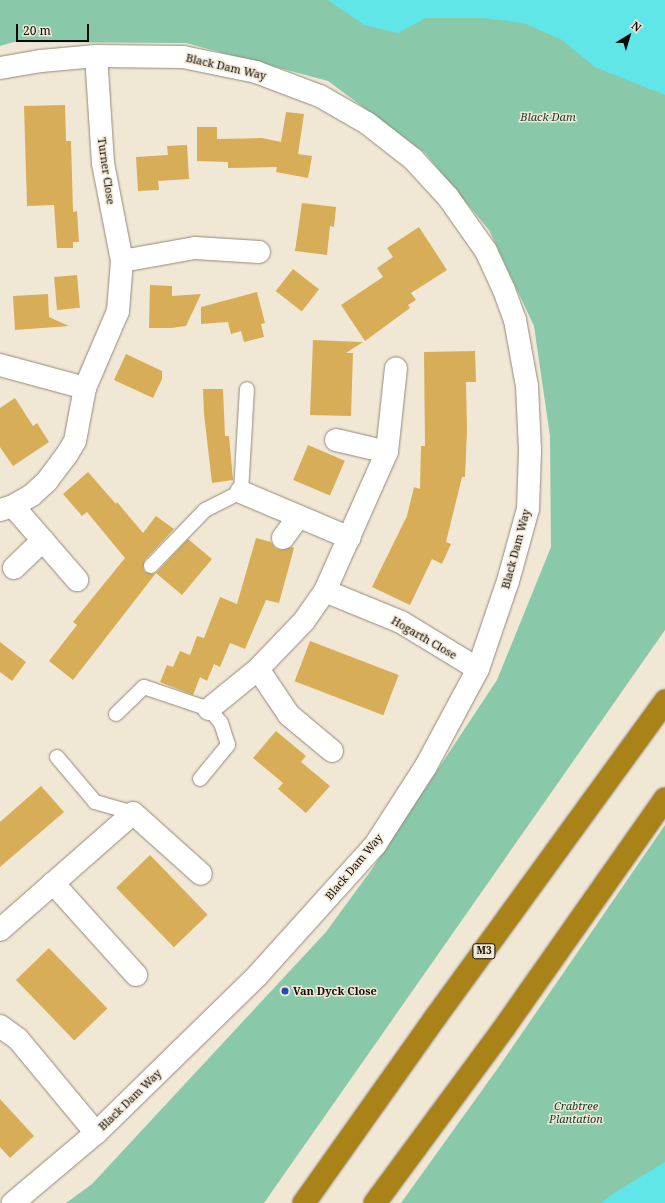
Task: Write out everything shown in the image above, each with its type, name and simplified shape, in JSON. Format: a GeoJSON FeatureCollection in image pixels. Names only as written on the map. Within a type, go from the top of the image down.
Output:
{"type":"FeatureCollection","features":[{"type":"Feature","properties":{"kind":"highway","name":"M3"},"geometry":{"type":"LineString","coordinates":[[304,1203],[435,1018],[665,701]]}},
{"type":"Feature","properties":{"kind":"highway"},"geometry":{"type":"LineString","coordinates":[[375,1203],[518,1009],[665,800]]}},
{"type":"Feature","properties":{"kind":"street","name":"Black Dam Way"},"geometry":{"type":"LineString","coordinates":[[0,68],[41,61],[96,56],[183,57],[256,72],[320,96],[366,123],[412,159],[448,196],[486,251],[504,290],[515,320],[527,386],[530,450],[528,509],[508,581],[478,669],[426,766],[375,845],[258,975],[96,1133],[13,1203]]}},
{"type":"Feature","properties":{"kind":"street","name":"Turner Close"},"geometry":{"type":"LineString","coordinates":[[76,580],[43,540],[7,508],[37,491],[58,468],[75,441],[85,388],[118,311],[122,261],[103,163],[96,56]]}},
{"type":"Feature","properties":{"kind":"street"},"geometry":{"type":"LineString","coordinates":[[195,248],[218,235]]}},
{"type":"Feature","properties":{"kind":"street"},"geometry":{"type":"LineString","coordinates":[[122,261],[195,248],[259,252]]}},
{"type":"Feature","properties":{"kind":"street"},"geometry":{"type":"LineString","coordinates":[[0,365],[85,388]]}},
{"type":"Feature","properties":{"kind":"street"},"geometry":{"type":"LineString","coordinates":[[209,710],[258,669],[304,621],[325,591],[350,538],[387,452],[396,368]]}},
{"type":"Feature","properties":{"kind":"street"},"geometry":{"type":"LineString","coordinates":[[336,440],[387,452]]}},
{"type":"Feature","properties":{"kind":"street"},"geometry":{"type":"LineString","coordinates":[[240,492],[350,538]]}},
{"type":"Feature","properties":{"kind":"street"},"geometry":{"type":"LineString","coordinates":[[283,538],[298,517]]}},
{"type":"Feature","properties":{"kind":"street"},"geometry":{"type":"LineString","coordinates":[[14,568],[43,540]]}},
{"type":"Feature","properties":{"kind":"street","name":"Hogarth Close"},"geometry":{"type":"LineString","coordinates":[[325,591],[401,622],[478,669]]}},
{"type":"Feature","properties":{"kind":"street"},"geometry":{"type":"LineString","coordinates":[[258,669],[289,715],[332,751]]}},
{"type":"Feature","properties":{"kind":"street"},"geometry":{"type":"LineString","coordinates":[[3,921],[53,883],[133,813],[202,874]]}},
{"type":"Feature","properties":{"kind":"street"},"geometry":{"type":"LineString","coordinates":[[53,883],[136,975]]}},
{"type":"Feature","properties":{"kind":"street"},"geometry":{"type":"LineString","coordinates":[[0,1026],[18,1039],[96,1133]]}},
{"type":"Feature","properties":{"kind":"lane"},"geometry":{"type":"LineString","coordinates":[[151,566],[205,510],[240,492],[247,389]]}},
{"type":"Feature","properties":{"kind":"lane"},"geometry":{"type":"LineString","coordinates":[[116,714],[144,687],[209,710],[221,723],[228,745],[200,780]]}},
{"type":"Feature","properties":{"kind":"lane"},"geometry":{"type":"LineString","coordinates":[[57,757],[95,802],[133,813]]}},
{"type":"Feature","properties":{"kind":"green space","name":"Black Dam"},"geometry":{"type":"Polygon","coordinates":[[[0,0],[665,0],[665,630],[264,1203],[66,1203],[92,1184],[326,932],[372,869],[497,680],[551,547],[550,436],[534,326],[489,230],[425,153],[328,81],[186,43],[14,42],[0,46],[0,0]]]}},
{"type":"Feature","properties":{"kind":"green space","name":"Crabtree Plantation"},"geometry":{"type":"Polygon","coordinates":[[[665,825],[665,1203],[401,1203],[498,1068],[665,825]]]}},
{"type":"Feature","properties":{"kind":"water"},"geometry":{"type":"Polygon","coordinates":[[[328,0],[665,0],[665,95],[595,67],[562,40],[524,23],[483,18],[426,18],[398,33],[364,25],[328,0]]]}},
{"type":"Feature","properties":{"kind":"water"},"geometry":{"type":"Polygon","coordinates":[[[665,1162],[665,1203],[601,1203],[614,1193],[665,1162]]]}},
{"type":"Feature","properties":{"kind":"building"},"geometry":{"type":"Polygon","coordinates":[[[65,105],[66,141],[71,141],[73,212],[77,211],[79,242],[73,242],[73,248],[57,248],[54,205],[27,206],[24,106],[65,105]]]}},
{"type":"Feature","properties":{"kind":"building"},"geometry":{"type":"Polygon","coordinates":[[[286,112],[304,114],[298,154],[312,156],[308,178],[276,172],[277,167],[228,168],[228,162],[197,161],[197,127],[217,127],[217,139],[262,138],[281,142],[286,112]]]}},
{"type":"Feature","properties":{"kind":"building"},"geometry":{"type":"Polygon","coordinates":[[[187,145],[189,179],[158,181],[159,190],[138,191],[136,157],[168,155],[167,146],[187,145]]]}},
{"type":"Feature","properties":{"kind":"building"},"geometry":{"type":"Polygon","coordinates":[[[302,203],[336,207],[334,227],[330,226],[327,255],[295,251],[302,203]]]}},
{"type":"Feature","properties":{"kind":"building"},"geometry":{"type":"Polygon","coordinates":[[[419,227],[447,270],[411,293],[416,300],[408,305],[410,308],[365,341],[341,305],[383,277],[377,268],[393,257],[387,248],[419,227]]]}},
{"type":"Feature","properties":{"kind":"building"},"geometry":{"type":"Polygon","coordinates":[[[293,269],[319,289],[302,311],[276,291],[293,269]]]}},
{"type":"Feature","properties":{"kind":"building"},"geometry":{"type":"Polygon","coordinates":[[[77,275],[80,308],[57,310],[54,277],[77,275]]]}},
{"type":"Feature","properties":{"kind":"building"},"geometry":{"type":"Polygon","coordinates":[[[150,285],[172,286],[172,296],[201,294],[186,326],[149,328],[150,285]]]}},
{"type":"Feature","properties":{"kind":"building"},"geometry":{"type":"Polygon","coordinates":[[[257,292],[265,323],[261,324],[264,337],[244,342],[241,331],[231,334],[228,322],[201,324],[201,307],[257,292]]]}},
{"type":"Feature","properties":{"kind":"building"},"geometry":{"type":"Polygon","coordinates":[[[48,294],[49,317],[69,326],[15,330],[13,296],[48,294]]]}},
{"type":"Feature","properties":{"kind":"building"},"geometry":{"type":"Polygon","coordinates":[[[313,340],[363,342],[346,353],[353,353],[351,416],[310,415],[313,340]]]}},
{"type":"Feature","properties":{"kind":"building"},"geometry":{"type":"Polygon","coordinates":[[[475,351],[476,382],[466,382],[467,430],[465,477],[462,477],[446,542],[451,544],[442,564],[432,559],[410,605],[372,587],[407,516],[414,487],[420,489],[421,446],[425,446],[424,352],[475,351]]]}},
{"type":"Feature","properties":{"kind":"building"},"geometry":{"type":"Polygon","coordinates":[[[126,354],[162,371],[162,379],[153,398],[114,380],[126,354]]]}},
{"type":"Feature","properties":{"kind":"building"},"geometry":{"type":"Polygon","coordinates":[[[203,389],[223,389],[225,436],[229,436],[233,480],[212,483],[204,414],[203,389]]]}},
{"type":"Feature","properties":{"kind":"building"},"geometry":{"type":"Polygon","coordinates":[[[15,398],[33,426],[37,423],[49,442],[13,466],[0,447],[0,408],[15,398]]]}},
{"type":"Feature","properties":{"kind":"building"},"geometry":{"type":"Polygon","coordinates":[[[308,445],[345,461],[330,496],[293,480],[308,445]]]}},
{"type":"Feature","properties":{"kind":"building"},"geometry":{"type":"Polygon","coordinates":[[[88,472],[116,504],[117,502],[143,533],[156,516],[174,529],[145,560],[143,568],[145,572],[153,574],[157,572],[188,539],[212,559],[182,595],[156,573],[73,680],[49,661],[77,625],[73,622],[125,558],[87,512],[82,516],[63,494],[88,472]]]}},
{"type":"Feature","properties":{"kind":"building"},"geometry":{"type":"Polygon","coordinates":[[[256,538],[271,542],[275,548],[281,550],[291,547],[294,548],[279,603],[266,600],[245,649],[230,643],[220,667],[214,664],[207,681],[200,677],[193,695],[160,682],[167,665],[173,667],[180,651],[190,655],[197,636],[204,638],[220,597],[237,604],[256,538]]]}},
{"type":"Feature","properties":{"kind":"building"},"geometry":{"type":"Polygon","coordinates":[[[310,641],[399,675],[383,715],[295,681],[310,641]]]}},
{"type":"Feature","properties":{"kind":"building"},"geometry":{"type":"Polygon","coordinates":[[[0,642],[26,662],[12,681],[0,672],[0,642]]]}},
{"type":"Feature","properties":{"kind":"building"},"geometry":{"type":"Polygon","coordinates":[[[276,731],[306,756],[301,762],[330,786],[306,813],[278,789],[283,783],[253,758],[276,731]]]}},
{"type":"Feature","properties":{"kind":"building"},"geometry":{"type":"Polygon","coordinates":[[[41,786],[64,812],[0,867],[0,822],[41,786]]]}},
{"type":"Feature","properties":{"kind":"building"},"geometry":{"type":"Polygon","coordinates":[[[150,855],[208,915],[174,947],[116,888],[150,855]]]}},
{"type":"Feature","properties":{"kind":"building"},"geometry":{"type":"Polygon","coordinates":[[[49,948],[107,1008],[74,1040],[16,980],[49,948]]]}},
{"type":"Feature","properties":{"kind":"building"},"geometry":{"type":"Polygon","coordinates":[[[0,1099],[34,1136],[10,1158],[0,1147],[0,1099]]]}},
{"type":"Feature","properties":{"kind":"place","name":"Van Dyck Close"},"geometry":{"type":"Point","coordinates":[285,991]}}]}
